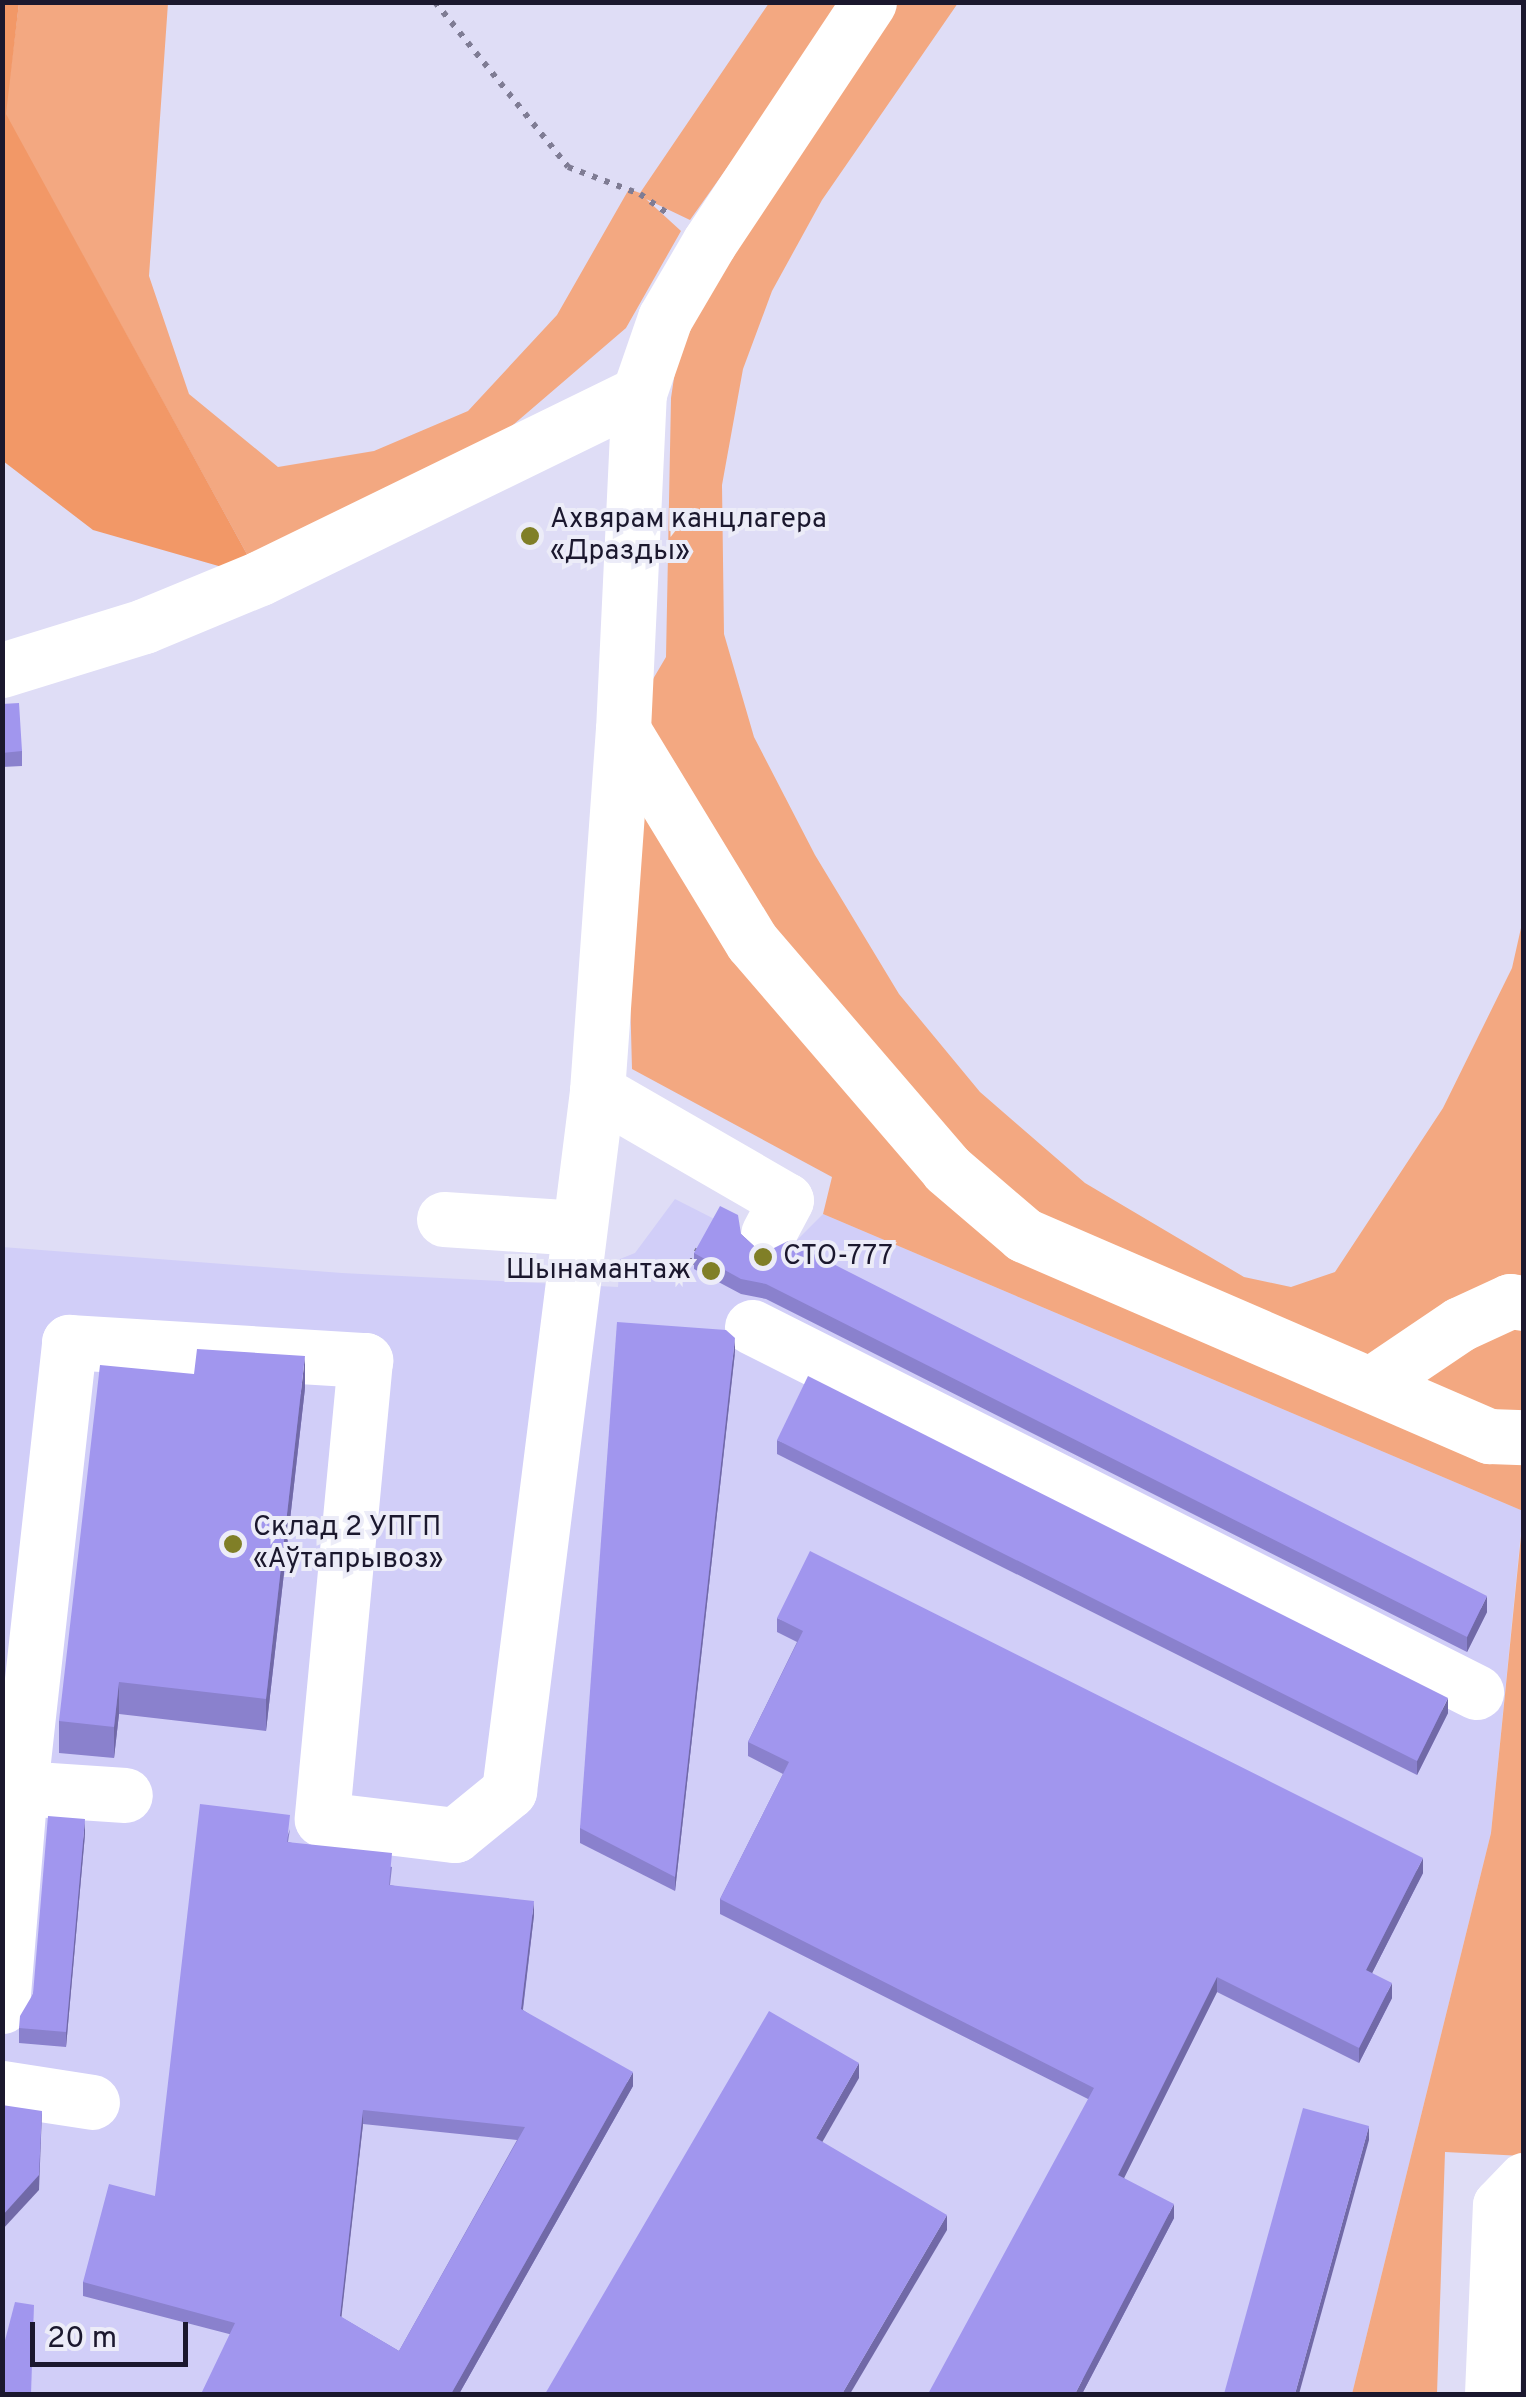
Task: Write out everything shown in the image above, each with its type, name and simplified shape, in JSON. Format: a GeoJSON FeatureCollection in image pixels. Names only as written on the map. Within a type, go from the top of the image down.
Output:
{"type":"FeatureCollection","features":[{"type":"Feature","properties":{"kind":"lane"},"geometry":{"type":"LineString","coordinates":[[2,2006],[20,1788],[69,1342],[365,1360],[322,1818],[455,1835],[509,1791],[597,1091],[623,730],[639,393],[666,318],[709,243],[869,2]]}},
{"type":"Feature","properties":{"kind":"lane"},"geometry":{"type":"LineString","coordinates":[[2,670],[144,626],[260,578],[639,393]]}},
{"type":"Feature","properties":{"kind":"lane"},"geometry":{"type":"LineString","coordinates":[[623,730],[752,942],[947,1170],[1024,1235],[1489,1436],[1524,1437]]}},
{"type":"Feature","properties":{"kind":"lane"},"geometry":{"type":"LineString","coordinates":[[597,1091],[786,1200],[768,1234]]}},
{"type":"Feature","properties":{"kind":"lane"},"geometry":{"type":"LineString","coordinates":[[444,1219],[580,1228]]}},
{"type":"Feature","properties":{"kind":"lane"},"geometry":{"type":"LineString","coordinates":[[1371,1384],[1460,1324],[1510,1301],[1524,1303]]}},
{"type":"Feature","properties":{"kind":"lane"},"geometry":{"type":"LineString","coordinates":[[752,1328],[1476,1692]]}},
{"type":"Feature","properties":{"kind":"lane"},"geometry":{"type":"LineString","coordinates":[[20,1788],[125,1795]]}},
{"type":"Feature","properties":{"kind":"lane"},"geometry":{"type":"LineString","coordinates":[[2,2088],[92,2102]]}},
{"type":"Feature","properties":{"kind":"lane"},"geometry":{"type":"LineString","coordinates":[[1492,2394],[1500,2204],[1524,2180]]}},
{"type":"Feature","properties":{"kind":"path"},"geometry":{"type":"LineString","coordinates":[[435,2],[568,166],[640,194],[709,243]]}},
{"type":"Feature","properties":{"kind":"shaded area"},"geometry":{"type":"Polygon","coordinates":[[[2,3],[19,3],[6,114],[260,578],[93,530],[3,461],[2,3]]]}},
{"type":"Feature","properties":{"kind":"shaded area"},"geometry":{"type":"Polygon","coordinates":[[[19,3],[168,3],[149,276],[189,394],[278,467],[374,451],[468,411],[557,315],[629,189],[640,193],[769,3],[844,3],[690,220],[646,199],[681,231],[626,328],[436,491],[260,578],[5,114],[19,3]]]}},
{"type":"Feature","properties":{"kind":"shaded area"},"geometry":{"type":"Polygon","coordinates":[[[895,3],[958,3],[822,200],[772,291],[743,369],[722,485],[724,634],[754,737],[815,855],[899,994],[980,1092],[1085,1183],[1244,1277],[1291,1287],[1335,1272],[1443,1108],[1512,968],[1523,919],[1523,1511],[823,1214],[832,1177],[632,1069],[623,730],[666,657],[671,398],[681,331],[895,3]]]}},
{"type":"Feature","properties":{"kind":"shaded area"},"geometry":{"type":"Polygon","coordinates":[[[675,1199],[783,1254],[823,1214],[1523,1511],[1491,1833],[1352,2394],[3,2394],[2,1247],[342,1273],[618,1287],[620,1259],[635,1253],[675,1199]]]}},
{"type":"Feature","properties":{"kind":"shaded area"},"geometry":{"type":"Polygon","coordinates":[[[1523,1516],[1523,2156],[1445,2152],[1437,2394],[1352,2394],[1491,1833],[1523,1516]]]}},
{"type":"Feature","properties":{"kind":"building"},"geometry":{"type":"Polygon","coordinates":[[[19,703],[22,751],[2,753],[2,704],[19,703]]]}},
{"type":"Feature","properties":{"kind":"building"},"geometry":{"type":"Polygon","coordinates":[[[720,1206],[738,1215],[741,1234],[754,1246],[770,1250],[788,1241],[1487,1596],[1467,1637],[766,1284],[741,1279],[694,1253],[720,1206]]]}},
{"type":"Feature","properties":{"kind":"building"},"geometry":{"type":"Polygon","coordinates":[[[617,1322],[726,1330],[735,1338],[675,1877],[580,1828],[617,1322]]]}},
{"type":"Feature","properties":{"kind":"building"},"geometry":{"type":"Polygon","coordinates":[[[197,1349],[305,1356],[266,1699],[119,1682],[114,1727],[59,1721],[100,1365],[194,1374],[197,1349]]]}},
{"type":"Feature","properties":{"kind":"building"},"geometry":{"type":"Polygon","coordinates":[[[808,1376],[1448,1698],[1417,1761],[777,1440],[808,1376]]]}},
{"type":"Feature","properties":{"kind":"building"},"geometry":{"type":"Polygon","coordinates":[[[810,1551],[1423,1858],[1366,1970],[1392,1983],[1359,2048],[1217,1977],[1118,2175],[1174,2204],[1075,2394],[928,2394],[1094,2088],[720,1899],[789,1762],[748,1742],[803,1631],[777,1618],[810,1551]]]}},
{"type":"Feature","properties":{"kind":"building"},"geometry":{"type":"Polygon","coordinates":[[[200,1804],[290,1815],[287,1842],[392,1853],[389,1885],[534,1901],[521,2009],[633,2072],[451,2394],[201,2394],[235,2323],[83,2282],[109,2184],[155,2196],[200,1804]],[[363,2110],[340,2316],[399,2351],[525,2127],[363,2110]]]}},
{"type":"Feature","properties":{"kind":"building"},"geometry":{"type":"Polygon","coordinates":[[[48,1816],[85,1819],[66,2032],[19,2028],[20,2016],[33,1994],[48,1816]]]}},
{"type":"Feature","properties":{"kind":"building"},"geometry":{"type":"Polygon","coordinates":[[[769,2011],[859,2063],[816,2138],[947,2215],[842,2394],[545,2394],[769,2011]]]}},
{"type":"Feature","properties":{"kind":"building"},"geometry":{"type":"Polygon","coordinates":[[[2,2105],[42,2111],[39,2175],[2,2216],[2,2105]]]}},
{"type":"Feature","properties":{"kind":"building"},"geometry":{"type":"Polygon","coordinates":[[[1303,2108],[1369,2126],[1295,2394],[1224,2394],[1303,2108]]]}},
{"type":"Feature","properties":{"kind":"building"},"geometry":{"type":"Polygon","coordinates":[[[15,2302],[34,2305],[31,2394],[2,2394],[2,2352],[15,2302]]]}},
{"type":"Feature","properties":{"kind":"place","name":"Ахвярам канцлагера «Дразды»"},"geometry":{"type":"Point","coordinates":[530,536]}},
{"type":"Feature","properties":{"kind":"place","name":"СТО-777"},"geometry":{"type":"Point","coordinates":[763,1257]}},
{"type":"Feature","properties":{"kind":"place","name":"Шынамантаж"},"geometry":{"type":"Point","coordinates":[711,1271]}},
{"type":"Feature","properties":{"kind":"place","name":"Склад 2 УПГП «Аўтапрывоз»"},"geometry":{"type":"Point","coordinates":[233,1544]}}]}
